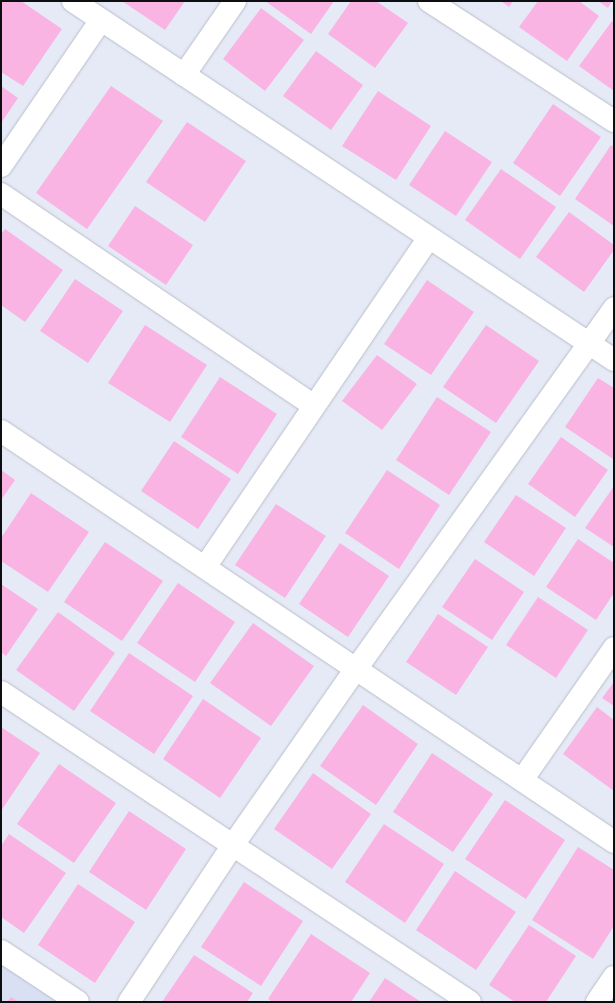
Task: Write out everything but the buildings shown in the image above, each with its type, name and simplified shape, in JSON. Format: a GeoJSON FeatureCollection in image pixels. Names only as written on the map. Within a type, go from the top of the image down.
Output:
{"type":"FeatureCollection","features":[{"type":"Feature","properties":{"kind":"street"},"geometry":{"type":"LineString","coordinates":[[73,1],[614,360]]}},
{"type":"Feature","properties":{"kind":"street"},"geometry":{"type":"LineString","coordinates":[[184,75],[235,1]]}},
{"type":"Feature","properties":{"kind":"street"},"geometry":{"type":"LineString","coordinates":[[429,1],[614,121]]}},
{"type":"Feature","properties":{"kind":"street"},"geometry":{"type":"LineString","coordinates":[[1,166],[101,20]]}},
{"type":"Feature","properties":{"kind":"street"},"geometry":{"type":"LineString","coordinates":[[1,194],[314,406]]}},
{"type":"Feature","properties":{"kind":"street"},"geometry":{"type":"LineString","coordinates":[[205,568],[429,238]]}},
{"type":"Feature","properties":{"kind":"street"},"geometry":{"type":"LineString","coordinates":[[129,1002],[233,846],[356,669],[614,308]]}},
{"type":"Feature","properties":{"kind":"street"},"geometry":{"type":"LineString","coordinates":[[1,431],[614,842]]}},
{"type":"Feature","properties":{"kind":"street"},"geometry":{"type":"LineString","coordinates":[[522,780],[614,648]]}},
{"type":"Feature","properties":{"kind":"street"},"geometry":{"type":"LineString","coordinates":[[1,692],[470,1002]]}},
{"type":"Feature","properties":{"kind":"street"},"geometry":{"type":"LineString","coordinates":[[1,951],[78,1002]]}},
{"type":"Feature","properties":{"kind":"street"},"geometry":{"type":"LineString","coordinates":[[597,1002],[614,977]]}},
{"type":"Feature","properties":{"kind":"shaded area"},"geometry":{"type":"Polygon","coordinates":[[[1,958],[69,1002],[1,1002],[1,958]]]}}]}
